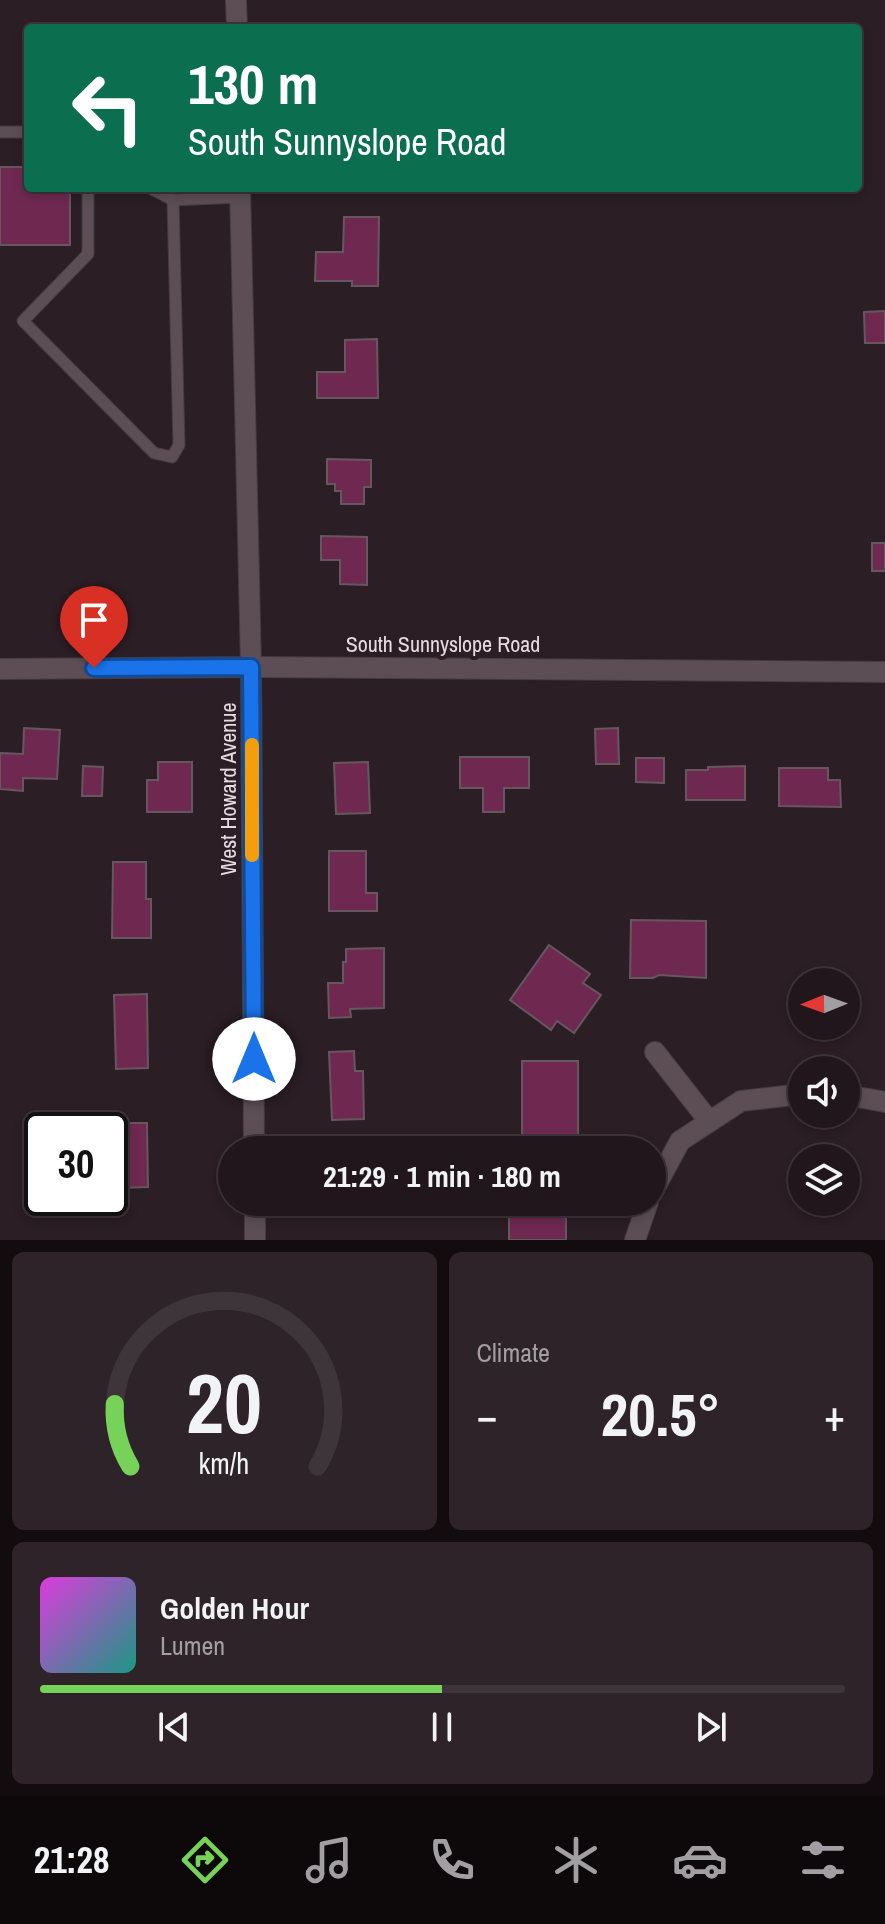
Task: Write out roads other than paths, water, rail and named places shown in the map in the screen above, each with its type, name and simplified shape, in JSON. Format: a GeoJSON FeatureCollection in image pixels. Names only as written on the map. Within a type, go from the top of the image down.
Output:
{"type":"FeatureCollection","features":[{"type":"Feature","properties":{"kind":"street"},"geometry":{"type":"LineString","coordinates":[[236,0],[237,24]]}},
{"type":"Feature","properties":{"kind":"street","name":"West Howard Avenue"},"geometry":{"type":"LineString","coordinates":[[240,192],[251,667],[254,1136]]}},
{"type":"Feature","properties":{"kind":"street","name":"South Sunnyslope Road"},"geometry":{"type":"LineString","coordinates":[[0,669],[251,667],[885,672]]}},
{"type":"Feature","properties":{"kind":"street"},"geometry":{"type":"LineString","coordinates":[[655,1052],[709,1121]]}},
{"type":"Feature","properties":{"kind":"street"},"geometry":{"type":"LineString","coordinates":[[666,1167],[680,1141],[741,1101],[788,1096]]}},
{"type":"Feature","properties":{"kind":"street"},"geometry":{"type":"LineString","coordinates":[[860,1098],[885,1102]]}},
{"type":"Feature","properties":{"kind":"street"},"geometry":{"type":"LineString","coordinates":[[255,1216],[255,1240]]}},
{"type":"Feature","properties":{"kind":"street"},"geometry":{"type":"LineString","coordinates":[[635,1240],[643,1216]]}},
{"type":"Feature","properties":{"kind":"lane"},"geometry":{"type":"LineString","coordinates":[[0,132],[24,132]]}},
{"type":"Feature","properties":{"kind":"lane"},"geometry":{"type":"LineString","coordinates":[[88,192],[88,254],[23,321],[154,453],[172,457],[179,445],[173,200]]}},
{"type":"Feature","properties":{"kind":"lane"},"geometry":{"type":"LineString","coordinates":[[158,192],[173,200],[240,192]]}}]}
